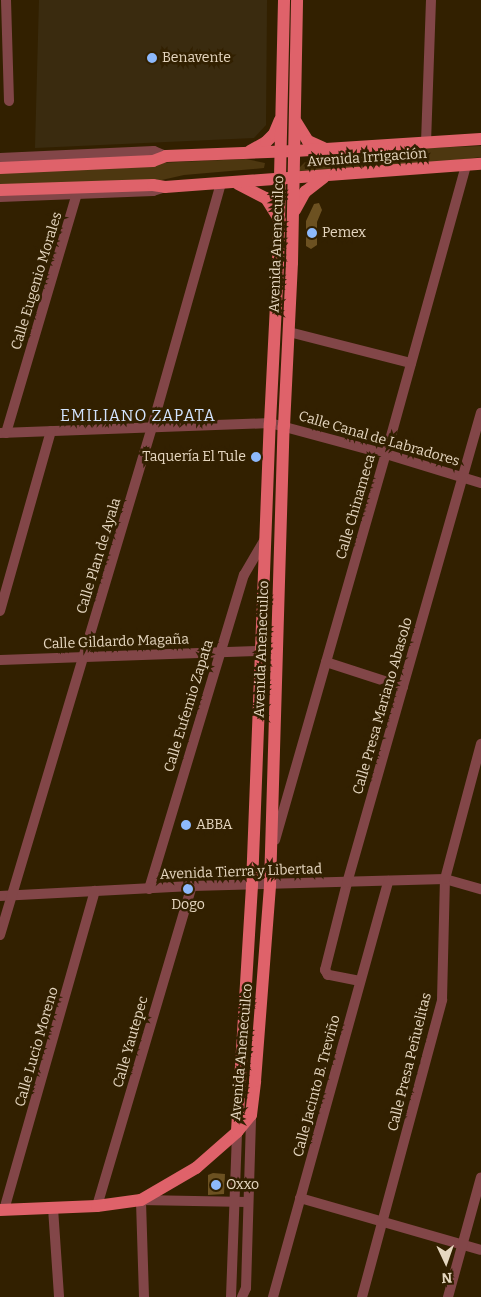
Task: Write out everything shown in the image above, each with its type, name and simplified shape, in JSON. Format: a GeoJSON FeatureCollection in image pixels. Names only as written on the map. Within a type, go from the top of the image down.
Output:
{"type":"FeatureCollection","features":[{"type":"Feature","properties":{"kind":"main road","name":"Avenida Anenecuilco"},"geometry":{"type":"LineString","coordinates":[[251,1115],[270,884],[284,426],[293,214],[294,178],[281,118],[284,0]]}},
{"type":"Feature","properties":{"kind":"main road","name":"Avenida Anenecuilco"},"geometry":{"type":"LineString","coordinates":[[238,1132],[252,884],[281,179],[296,122],[297,0]]}},
{"type":"Feature","properties":{"kind":"main road"},"geometry":{"type":"LineString","coordinates":[[246,153],[266,142],[274,134],[281,118]]}},
{"type":"Feature","properties":{"kind":"main road"},"geometry":{"type":"LineString","coordinates":[[296,122],[308,141],[326,149]]}},
{"type":"Feature","properties":{"kind":"main road","name":"Avenida Irrigación"},"geometry":{"type":"LineString","coordinates":[[0,168],[153,161],[166,156],[288,152],[481,139]]}},
{"type":"Feature","properties":{"kind":"main road","name":"Avenida Irrigación"},"geometry":{"type":"LineString","coordinates":[[0,190],[74,191],[153,185],[165,187],[481,164]]}},
{"type":"Feature","properties":{"kind":"main road"},"geometry":{"type":"LineString","coordinates":[[293,214],[305,192],[326,176]]}},
{"type":"Feature","properties":{"kind":"main road"},"geometry":{"type":"LineString","coordinates":[[227,183],[266,198],[280,220]]}},
{"type":"Feature","properties":{"kind":"main road"},"geometry":{"type":"LineString","coordinates":[[2,1210],[97,1206],[141,1200],[196,1168],[238,1132],[251,1115]]}},
{"type":"Feature","properties":{"kind":"street"},"geometry":{"type":"LineString","coordinates":[[6,0],[4,70],[9,101]]}},
{"type":"Feature","properties":{"kind":"street"},"geometry":{"type":"LineString","coordinates":[[426,143],[431,0]]}},
{"type":"Feature","properties":{"kind":"street","name":"Avenida Irrigación"},"geometry":{"type":"LineString","coordinates":[[0,158],[154,151],[166,156]]}},
{"type":"Feature","properties":{"kind":"street","name":"Calle Chinameca"},"geometry":{"type":"LineString","coordinates":[[270,855],[386,454],[466,166]]}},
{"type":"Feature","properties":{"kind":"street","name":"Calle Plan de Ayala"},"geometry":{"type":"LineString","coordinates":[[0,935],[227,183]]}},
{"type":"Feature","properties":{"kind":"street","name":"Avenida Irrigación"},"geometry":{"type":"LineString","coordinates":[[0,197],[74,191]]}},
{"type":"Feature","properties":{"kind":"street","name":"Calle Eugenio Morales"},"geometry":{"type":"LineString","coordinates":[[3,433],[74,191]]}},
{"type":"Feature","properties":{"kind":"street"},"geometry":{"type":"LineString","coordinates":[[289,332],[411,363]]}},
{"type":"Feature","properties":{"kind":"street","name":"Calle Presa Mariano Abasolo"},"geometry":{"type":"LineString","coordinates":[[360,981],[328,974],[325,970],[347,883],[481,413]]}},
{"type":"Feature","properties":{"kind":"street","name":"Calle Canal de Labradores"},"geometry":{"type":"LineString","coordinates":[[3,433],[270,423],[386,454],[481,483]]}},
{"type":"Feature","properties":{"kind":"street"},"geometry":{"type":"LineString","coordinates":[[0,611],[51,431]]}},
{"type":"Feature","properties":{"kind":"street","name":"Calle Eufemio Zapata"},"geometry":{"type":"LineString","coordinates":[[149,888],[244,575],[266,536]]}},
{"type":"Feature","properties":{"kind":"street","name":"Calle Gildardo Magaña"},"geometry":{"type":"LineString","coordinates":[[0,660],[262,652]]}},
{"type":"Feature","properties":{"kind":"street"},"geometry":{"type":"LineString","coordinates":[[326,662],[403,687]]}},
{"type":"Feature","properties":{"kind":"street","name":"Calle Presa Peñuelitas"},"geometry":{"type":"LineString","coordinates":[[362,1297],[442,1000],[445,879],[481,744]]}},
{"type":"Feature","properties":{"kind":"street","name":"Avenida Tierra y Libertad"},"geometry":{"type":"LineString","coordinates":[[0,896],[192,886],[445,879],[481,889]]}},
{"type":"Feature","properties":{"kind":"street","name":"Calle Jacinto B. Treviño"},"geometry":{"type":"LineString","coordinates":[[273,1297],[388,882]]}},
{"type":"Feature","properties":{"kind":"street","name":"Calle Yautepec"},"geometry":{"type":"LineString","coordinates":[[97,1206],[192,886]]}},
{"type":"Feature","properties":{"kind":"street","name":"Calle Lucio Moreno"},"geometry":{"type":"LineString","coordinates":[[2,1210],[95,891]]}},
{"type":"Feature","properties":{"kind":"street","name":"Avenida Anenecuilco"},"geometry":{"type":"LineString","coordinates":[[242,1297],[246,1288],[251,1115]]}},
{"type":"Feature","properties":{"kind":"street","name":"Avenida Anenecuilco"},"geometry":{"type":"LineString","coordinates":[[231,1297],[233,1202],[238,1132]]}},
{"type":"Feature","properties":{"kind":"street"},"geometry":{"type":"LineString","coordinates":[[448,1297],[481,1177]]}},
{"type":"Feature","properties":{"kind":"street"},"geometry":{"type":"LineString","coordinates":[[300,1198],[481,1250]]}},
{"type":"Feature","properties":{"kind":"street"},"geometry":{"type":"LineString","coordinates":[[144,1297],[141,1200],[247,1202]]}},
{"type":"Feature","properties":{"kind":"street"},"geometry":{"type":"LineString","coordinates":[[53,1208],[59,1297]]}},
{"type":"Feature","properties":{"kind":"shaded area","name":"Benavente"},"geometry":{"type":"Polygon","coordinates":[[[39,0],[267,0],[266,125],[254,138],[35,148],[39,0]]]}},
{"type":"Feature","properties":{"kind":"shaded area"},"geometry":{"type":"Polygon","coordinates":[[[481,146],[481,157],[427,164],[300,171],[298,169],[305,162],[394,153],[400,149],[481,146]]]}},
{"type":"Feature","properties":{"kind":"shaded area"},"geometry":{"type":"Polygon","coordinates":[[[246,159],[265,163],[264,168],[184,175],[153,182],[0,190],[0,170],[246,159]]]}},
{"type":"Feature","properties":{"kind":"building","name":"Pemex"},"geometry":{"type":"Polygon","coordinates":[[[319,203],[322,210],[317,222],[317,245],[311,249],[306,246],[306,221],[314,204],[319,203]]]}},
{"type":"Feature","properties":{"kind":"building","name":"Oxxo"},"geometry":{"type":"Polygon","coordinates":[[[213,1173],[225,1174],[224,1194],[208,1195],[208,1175],[213,1173]]]}},
{"type":"Feature","properties":{"kind":"place","name":"Benavente"},"geometry":{"type":"Point","coordinates":[152,58]}},
{"type":"Feature","properties":{"kind":"place","name":"Pemex"},"geometry":{"type":"Point","coordinates":[312,233]}},
{"type":"Feature","properties":{"kind":"place","name":"Taquería El Tule"},"geometry":{"type":"Point","coordinates":[256,457]}},
{"type":"Feature","properties":{"kind":"place","name":"ABBA"},"geometry":{"type":"Point","coordinates":[186,825]}},
{"type":"Feature","properties":{"kind":"place","name":"Dogo"},"geometry":{"type":"Point","coordinates":[188,889]}},
{"type":"Feature","properties":{"kind":"place","name":"Oxxo"},"geometry":{"type":"Point","coordinates":[216,1185]}},
{"type":"Feature","properties":{"kind":"district","name":"EMILIANO ZAPATA"},"geometry":{"type":"Point","coordinates":[138,416]}}]}
